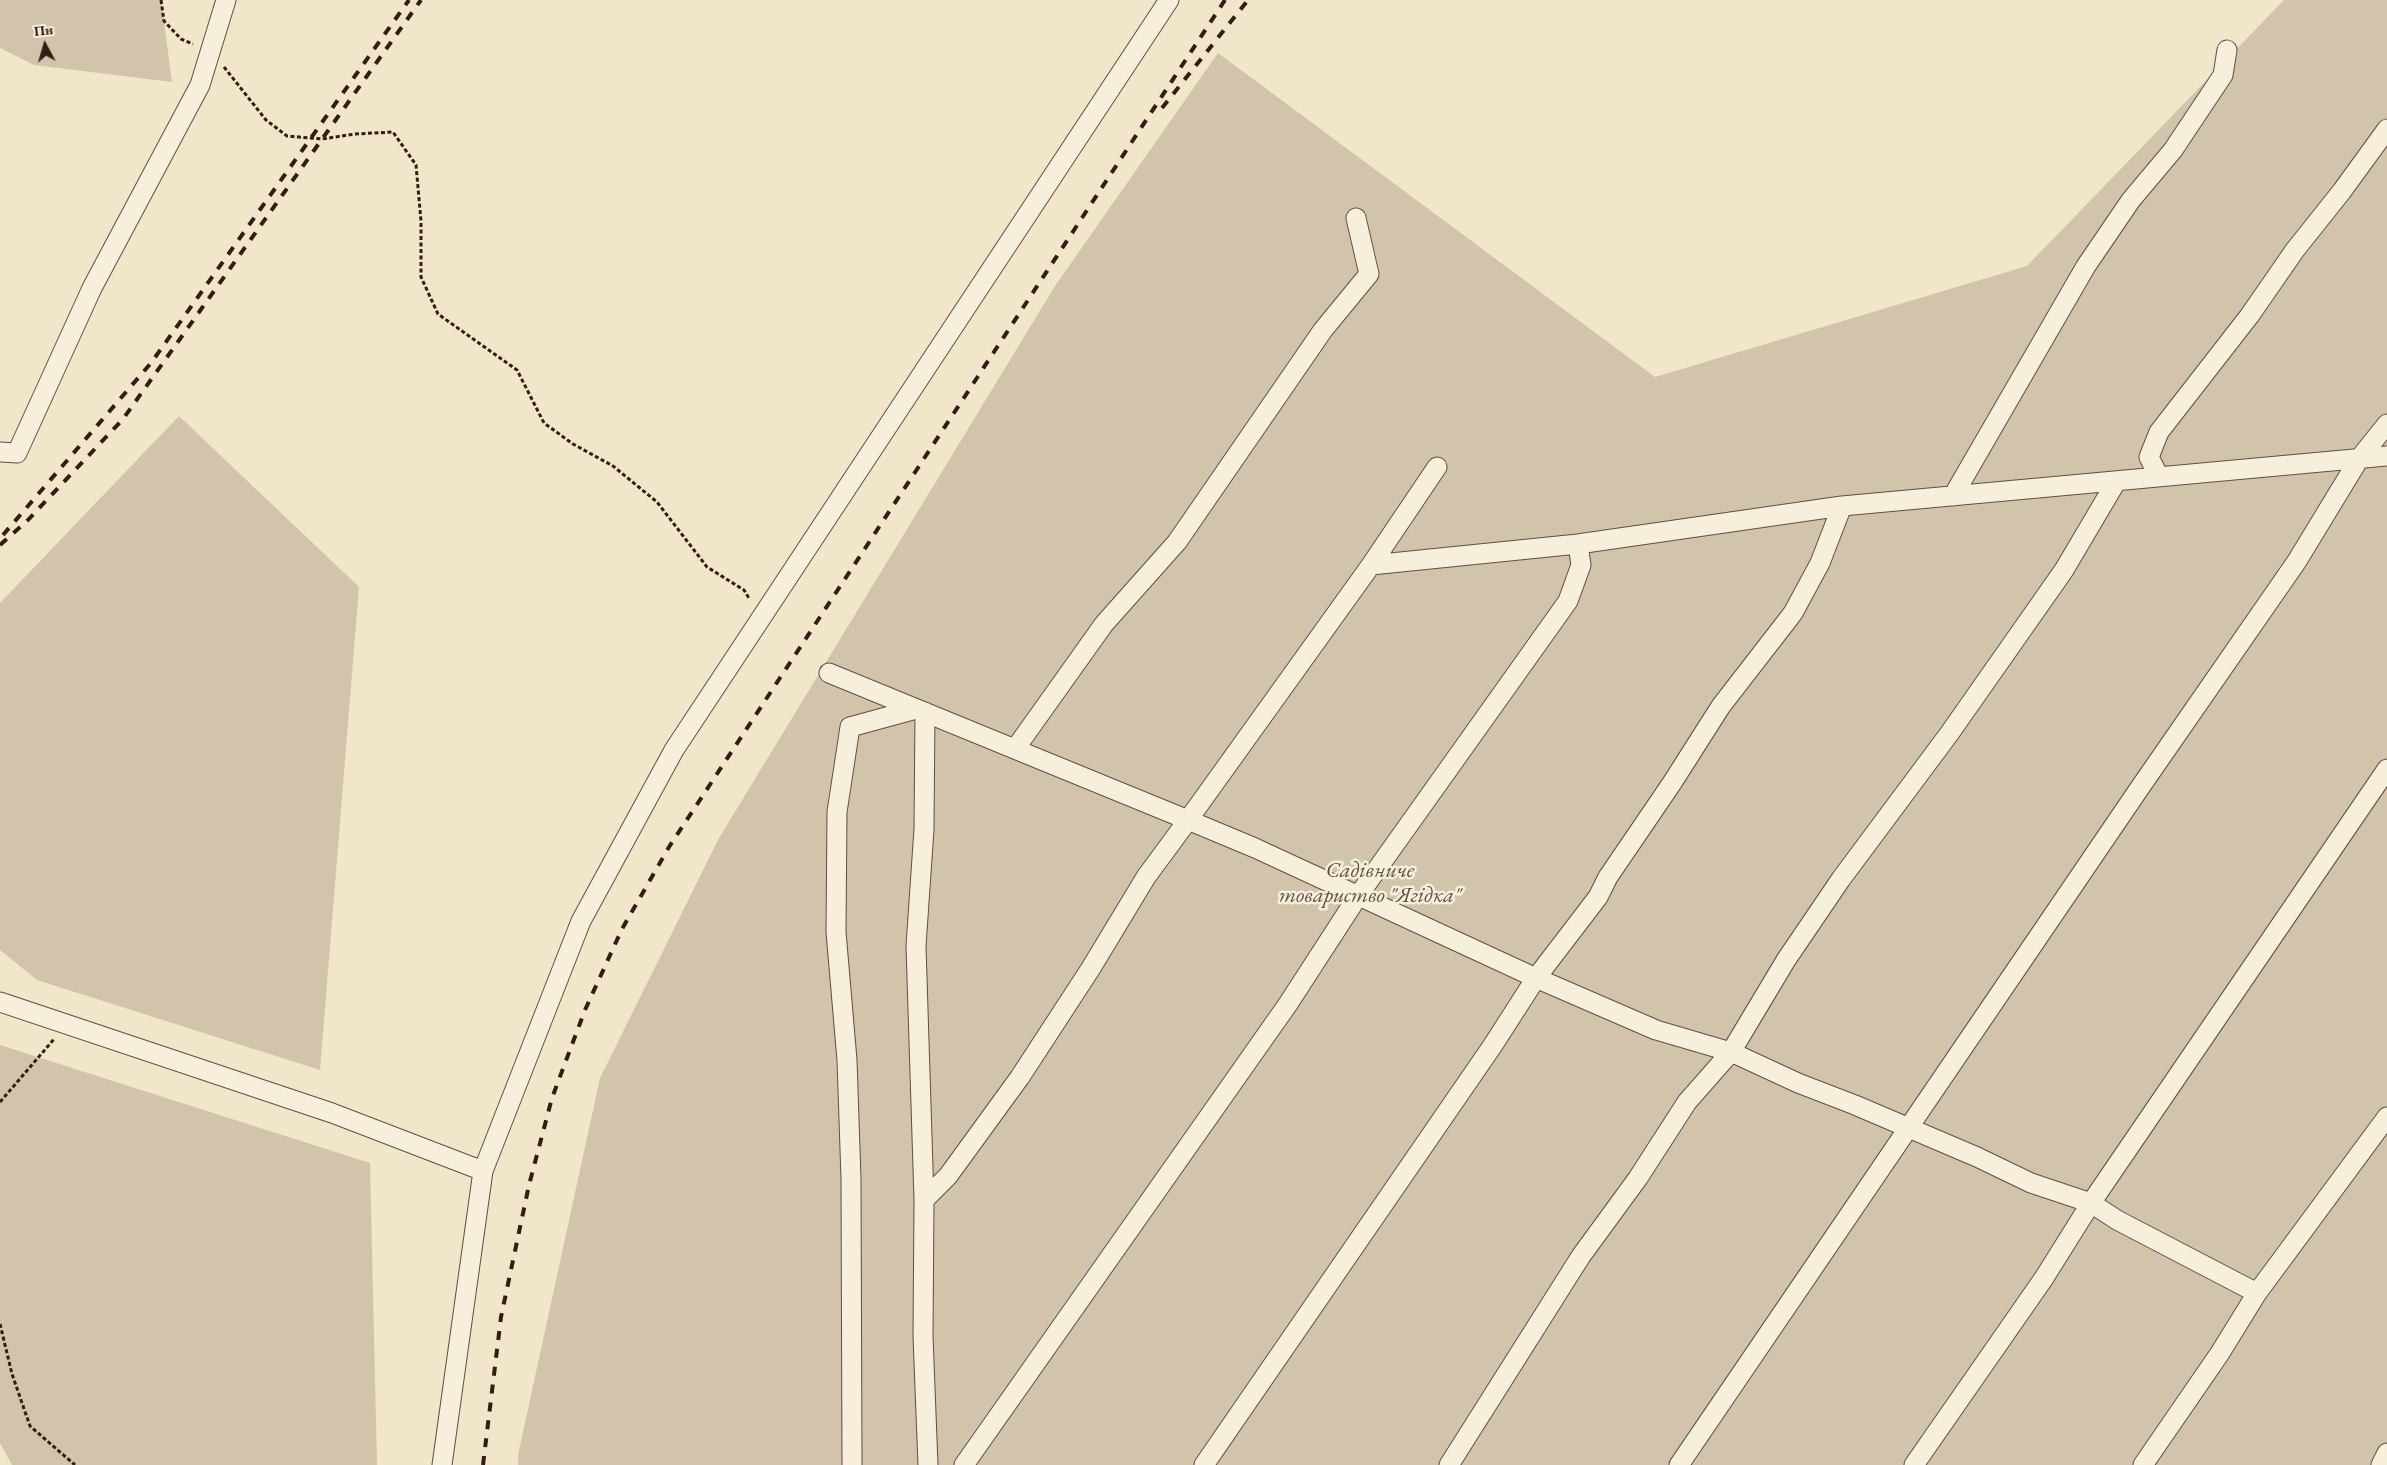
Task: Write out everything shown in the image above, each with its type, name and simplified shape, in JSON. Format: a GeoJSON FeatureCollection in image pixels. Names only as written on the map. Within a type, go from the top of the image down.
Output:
{"type":"FeatureCollection","features":[{"type":"Feature","properties":{"kind":"street"},"geometry":{"type":"LineString","coordinates":[[0,452],[17,453],[92,288],[200,85],[226,0]]}},
{"type":"Feature","properties":{"kind":"street"},"geometry":{"type":"LineString","coordinates":[[442,1465],[483,1171],[581,921],[674,750],[1169,0]]}},
{"type":"Feature","properties":{"kind":"street"},"geometry":{"type":"LineString","coordinates":[[1953,496],[2086,266],[2131,200],[2173,150],[2223,75],[2227,50]]}},
{"type":"Feature","properties":{"kind":"street"},"geometry":{"type":"LineString","coordinates":[[2159,478],[2149,457],[2159,432],[2245,322],[2294,250],[2342,191],[2387,129]]}},
{"type":"Feature","properties":{"kind":"street"},"geometry":{"type":"LineString","coordinates":[[1015,749],[1104,624],[1177,542],[1323,330],[1369,274],[1356,218]]}},
{"type":"Feature","properties":{"kind":"street"},"geometry":{"type":"LineString","coordinates":[[1679,1465],[2297,561],[2359,459],[2387,424]]}},
{"type":"Feature","properties":{"kind":"street"},"geometry":{"type":"LineString","coordinates":[[1371,565],[1578,544],[1842,506],[2387,456]]}},
{"type":"Feature","properties":{"kind":"street"},"geometry":{"type":"LineString","coordinates":[[924,1200],[948,1176],[1020,1077],[1091,968],[1146,877],[1371,565],[1437,467]]}},
{"type":"Feature","properties":{"kind":"street"},"geometry":{"type":"LineString","coordinates":[[1449,1465],[1581,1256],[1638,1178],[1686,1102],[1731,1052],[1786,960],[1841,879],[1949,734],[2064,570],[2116,482]]}},
{"type":"Feature","properties":{"kind":"street"},"geometry":{"type":"LineString","coordinates":[[1204,1465],[1493,1045],[1536,978],[1598,897],[1608,877],[1672,783],[1721,706],[1793,613],[1820,563],[1842,506]]}},
{"type":"Feature","properties":{"kind":"street"},"geometry":{"type":"LineString","coordinates":[[964,1465],[1288,1004],[1358,896],[1568,601],[1581,566],[1578,544]]}},
{"type":"Feature","properties":{"kind":"street"},"geometry":{"type":"LineString","coordinates":[[829,673],[1255,848],[1536,978],[1656,1030],[1731,1052],[1798,1083],[1977,1157],[2031,1183],[2091,1203],[2117,1220],[2258,1293]]}},
{"type":"Feature","properties":{"kind":"street"},"geometry":{"type":"LineString","coordinates":[[921,711],[924,829],[916,946],[924,1200],[923,1336],[928,1465]]}},
{"type":"Feature","properties":{"kind":"street"},"geometry":{"type":"LineString","coordinates":[[852,1465],[852,1179],[847,1060],[836,932],[837,812],[850,727],[921,711]]}},
{"type":"Feature","properties":{"kind":"street"},"geometry":{"type":"LineString","coordinates":[[1914,1465],[2044,1278],[2091,1203],[2387,769]]}},
{"type":"Feature","properties":{"kind":"street"},"geometry":{"type":"LineString","coordinates":[[0,1002],[332,1113],[483,1171]]}},
{"type":"Feature","properties":{"kind":"street"},"geometry":{"type":"LineString","coordinates":[[2143,1465],[2220,1353],[2258,1293],[2387,1117]]}},
{"type":"Feature","properties":{"kind":"street"},"geometry":{"type":"LineString","coordinates":[[2381,1465],[2387,1453]]}},
{"type":"Feature","properties":{"kind":"path"},"geometry":{"type":"LineString","coordinates":[[161,0],[164,21],[181,39],[211,52],[240,85],[266,120],[287,136],[322,139],[355,134],[393,132],[416,166],[421,220],[421,278],[438,314],[517,370],[544,423],[573,444],[613,466],[657,502],[707,567],[744,590],[762,617]]}},
{"type":"Feature","properties":{"kind":"path"},"geometry":{"type":"LineString","coordinates":[[0,1102],[67,1025]]}},
{"type":"Feature","properties":{"kind":"path"},"geometry":{"type":"LineString","coordinates":[[0,1324],[12,1374],[30,1426],[75,1465]]}},
{"type":"Feature","properties":{"kind":"green space"},"geometry":{"type":"Polygon","coordinates":[[[0,0],[161,0],[172,82],[34,65],[0,48],[0,0]]]}},
{"type":"Feature","properties":{"kind":"green space","name":"Садівниче товариство \"Ягідка\""},"geometry":{"type":"Polygon","coordinates":[[[2284,0],[2387,0],[2387,1465],[518,1465],[518,1455],[600,1078],[719,838],[1055,286],[1218,53],[1655,377],[2027,266],[2284,0]]]}},
{"type":"Feature","properties":{"kind":"green space"},"geometry":{"type":"Polygon","coordinates":[[[179,416],[359,587],[320,1070],[37,980],[0,950],[0,603],[179,416]]]}},
{"type":"Feature","properties":{"kind":"green space"},"geometry":{"type":"Polygon","coordinates":[[[0,1045],[370,1163],[377,1465],[12,1465],[0,1443],[0,1045]]]}},
{"type":"Feature","properties":{"kind":"railway"},"geometry":{"type":"LineString","coordinates":[[3,535],[151,363],[409,0]]}},
{"type":"Feature","properties":{"kind":"railway"},"geometry":{"type":"LineString","coordinates":[[0,545],[27,521],[123,419],[421,0]]}},
{"type":"Feature","properties":{"kind":"railway"},"geometry":{"type":"LineString","coordinates":[[483,1465],[501,1317],[529,1185],[552,1098],[585,1010],[622,929],[669,847],[1225,0]]}},
{"type":"Feature","properties":{"kind":"railway"},"geometry":{"type":"LineString","coordinates":[[1162,108],[1248,0]]}}]}
